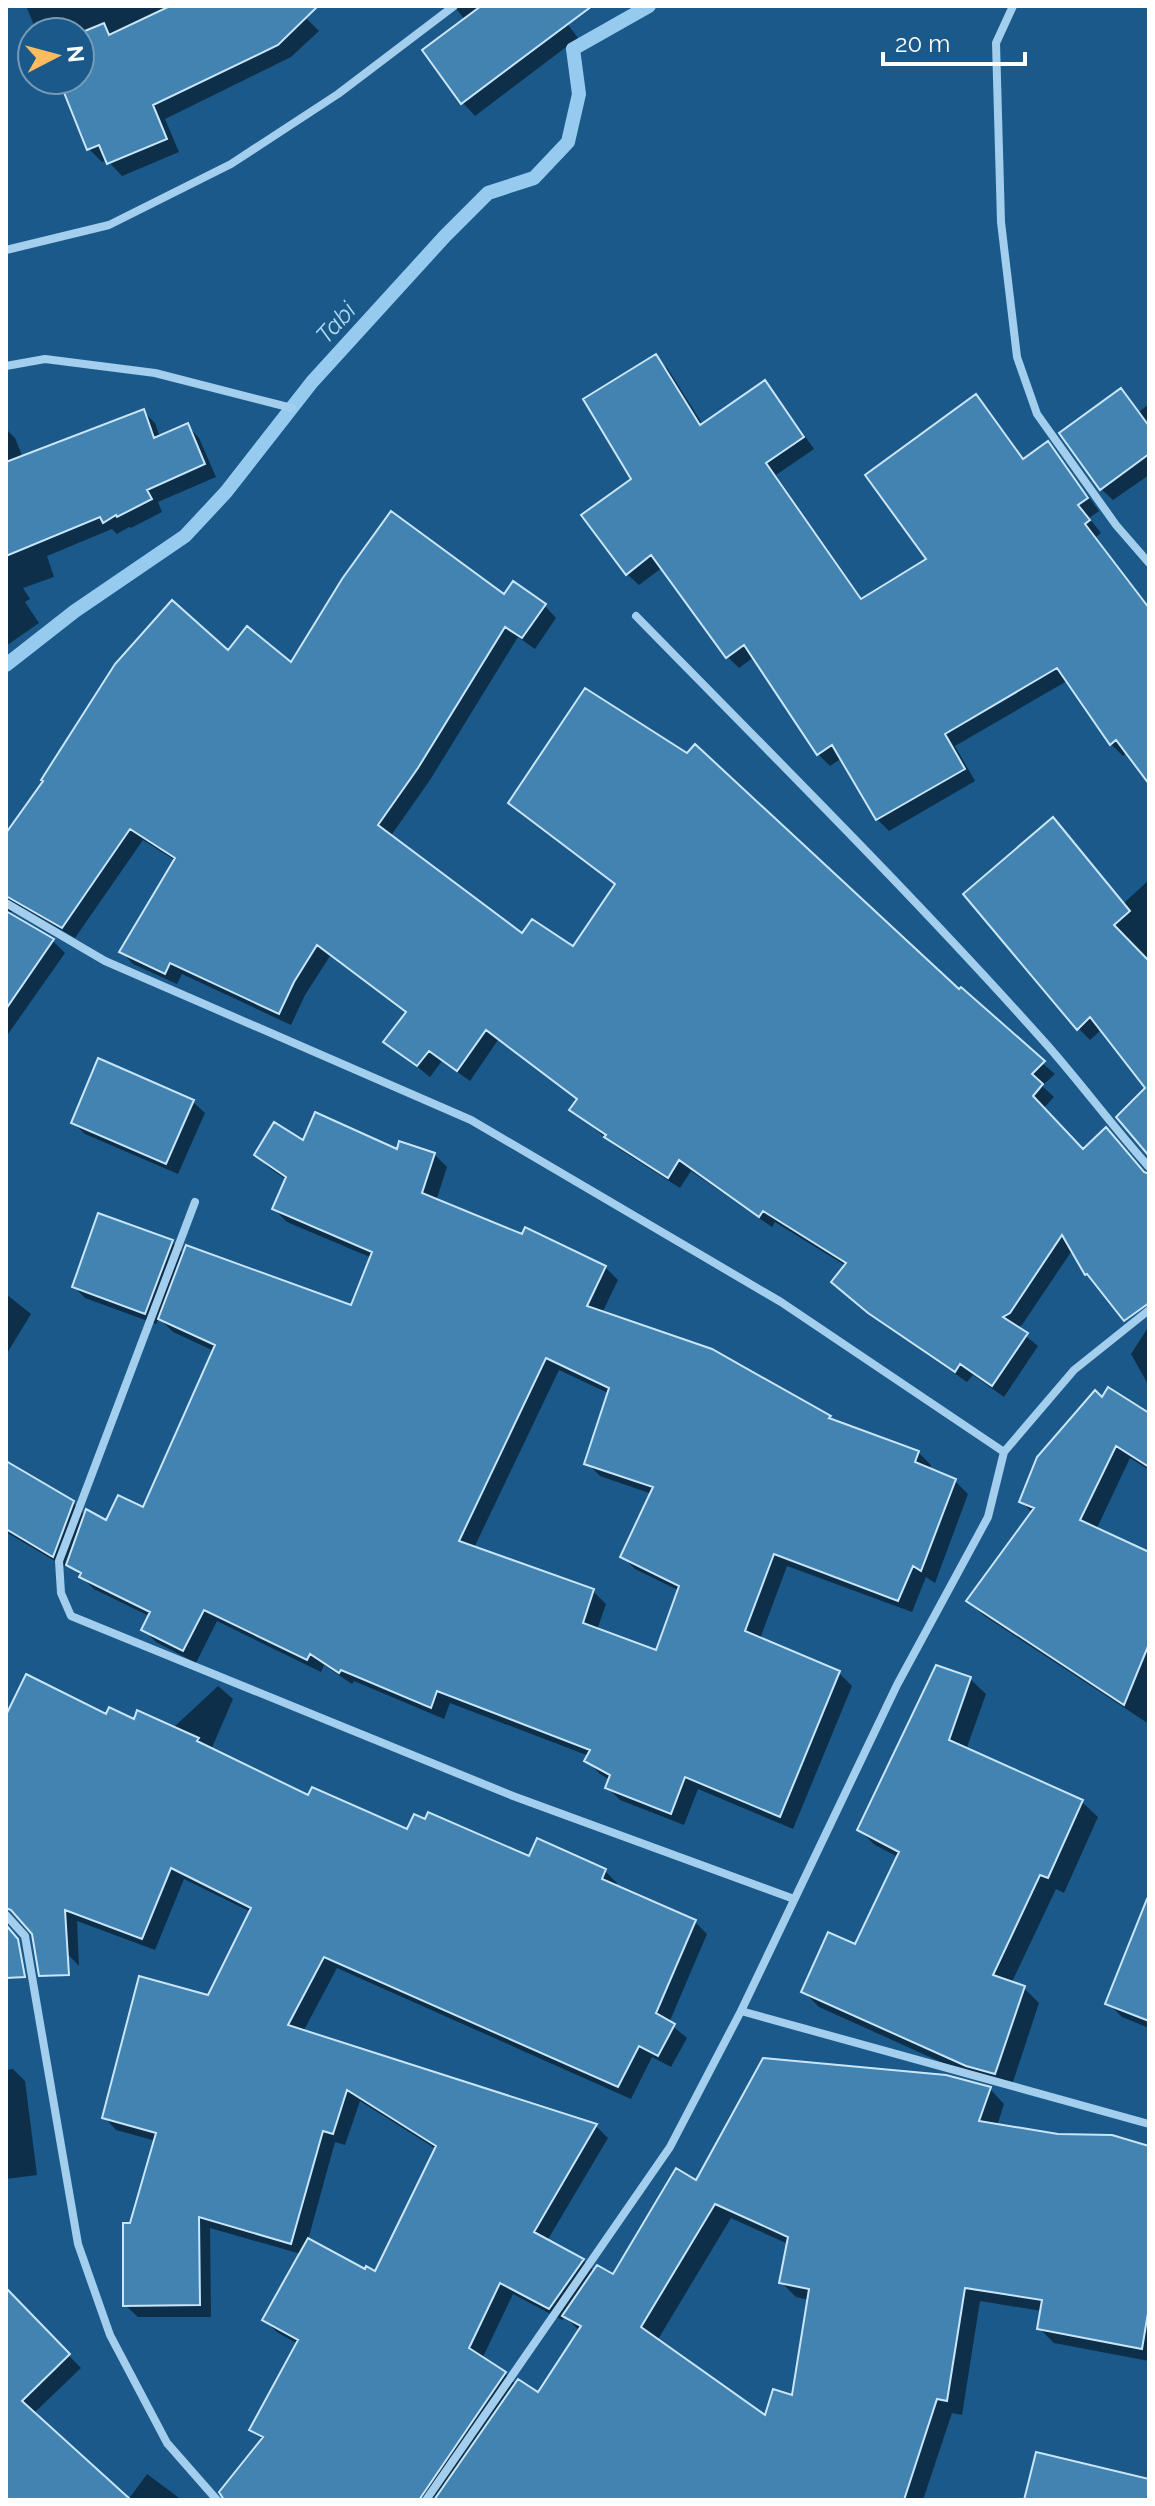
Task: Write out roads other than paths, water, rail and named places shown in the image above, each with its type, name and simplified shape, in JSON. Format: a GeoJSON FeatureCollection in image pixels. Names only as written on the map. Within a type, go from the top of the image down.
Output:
{"type":"FeatureCollection","features":[{"type":"Feature","properties":{"kind":"street"},"geometry":{"type":"LineString","coordinates":[[6,250],[109,225],[231,164],[338,94],[454,6]]}},
{"type":"Feature","properties":{"kind":"street"},"geometry":{"type":"LineString","coordinates":[[1013,6],[996,43],[1001,222],[1017,357],[1037,414],[1116,525],[1149,563]]}},
{"type":"Feature","properties":{"kind":"street"},"geometry":{"type":"LineString","coordinates":[[6,366],[45,359],[155,373],[292,408]]}},
{"type":"Feature","properties":{"kind":"street"},"geometry":{"type":"LineString","coordinates":[[636,616],[910,896],[1050,1049],[1149,1167]]}},
{"type":"Feature","properties":{"kind":"street"},"geometry":{"type":"LineString","coordinates":[[6,903],[105,961],[471,1120],[781,1302],[1004,1452]]}},
{"type":"Feature","properties":{"kind":"street"},"geometry":{"type":"LineString","coordinates":[[195,1202],[59,1561],[61,1593],[71,1616],[513,1796],[794,1899]]}},
{"type":"Feature","properties":{"kind":"street"},"geometry":{"type":"LineString","coordinates":[[426,2500],[670,2147],[741,2011],[897,1685],[988,1517],[1004,1452],[1074,1370],[1149,1310]]}},
{"type":"Feature","properties":{"kind":"street"},"geometry":{"type":"LineString","coordinates":[[6,1915],[25,1936],[78,2244],[110,2335],[167,2443],[217,2500]]}},
{"type":"Feature","properties":{"kind":"street"},"geometry":{"type":"LineString","coordinates":[[741,2011],[1149,2124]]}},
{"type":"Feature","properties":{"kind":"waterway","name":"Tabi"},"geometry":{"type":"LineString","coordinates":[[6,665],[75,611],[185,536],[226,492],[312,382],[445,236],[488,193],[534,178],[568,142],[579,94],[573,49],[649,6]]}}]}
